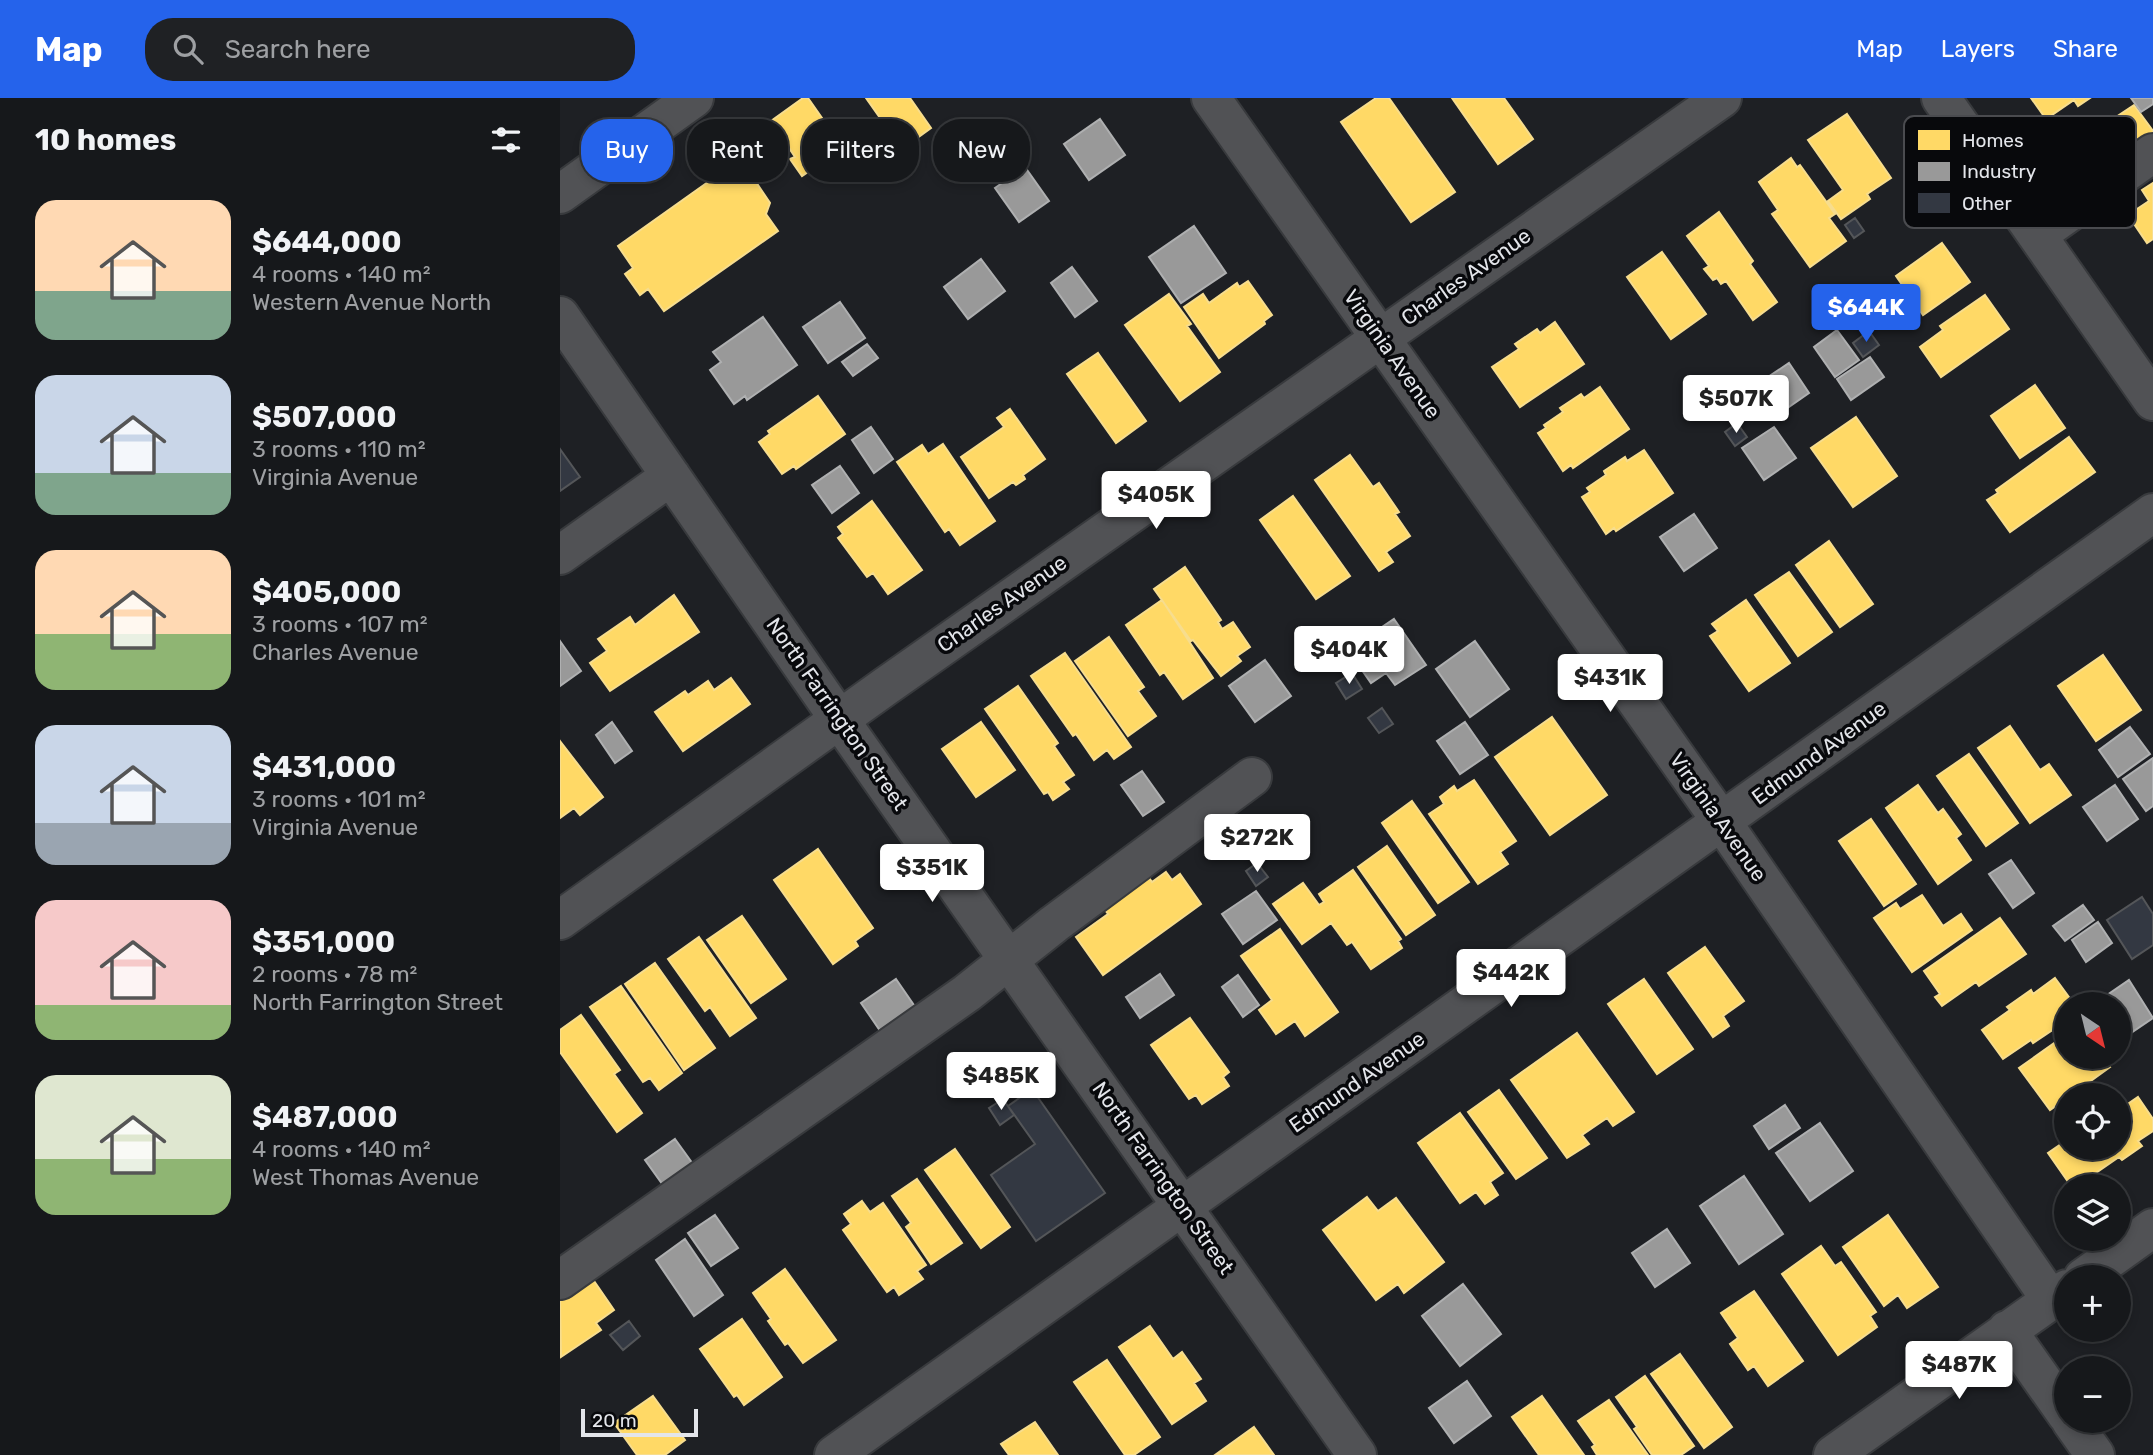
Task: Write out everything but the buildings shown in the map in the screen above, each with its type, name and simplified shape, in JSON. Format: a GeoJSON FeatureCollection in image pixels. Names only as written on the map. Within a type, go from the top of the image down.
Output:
{"type":"FeatureCollection","features":[{"type":"Feature","properties":{"kind":"street"},"geometry":{"type":"LineString","coordinates":[[560,194],[694,98]]}},
{"type":"Feature","properties":{"kind":"street","name":"Virginia Avenue"},"geometry":{"type":"LineString","coordinates":[[1211,98],[1722,822],[1878,1051],[2054,1287]]}},
{"type":"Feature","properties":{"kind":"street","name":"Charles Avenue"},"geometry":{"type":"LineString","coordinates":[[560,920],[839,719],[1722,98]]}},
{"type":"Feature","properties":{"kind":"street"},"geometry":{"type":"LineString","coordinates":[[1941,98],[1954,116]]}},
{"type":"Feature","properties":{"kind":"street"},"geometry":{"type":"LineString","coordinates":[[2136,165],[2153,153]]}},
{"type":"Feature","properties":{"kind":"street"},"geometry":{"type":"LineString","coordinates":[[2032,228],[2153,401]]}},
{"type":"Feature","properties":{"kind":"street"},"geometry":{"type":"LineString","coordinates":[[2037,235],[2047,228]]}},
{"type":"Feature","properties":{"kind":"street","name":"North Farrington Street"},"geometry":{"type":"LineString","coordinates":[[560,316],[839,719],[1357,1455]]}},
{"type":"Feature","properties":{"kind":"street"},"geometry":{"type":"LineString","coordinates":[[560,555],[671,475]]}},
{"type":"Feature","properties":{"kind":"street","name":"Edmund Avenue"},"geometry":{"type":"LineString","coordinates":[[834,1455],[2153,513]]}},
{"type":"Feature","properties":{"kind":"street"},"geometry":{"type":"LineString","coordinates":[[560,1280],[967,993],[1054,924],[1252,778]]}},
{"type":"Feature","properties":{"kind":"street"},"geometry":{"type":"LineString","coordinates":[[2101,1265],[2153,1228]]}},
{"type":"Feature","properties":{"kind":"street"},"geometry":{"type":"LineString","coordinates":[[1833,1455],[2054,1297]]}},
{"type":"Feature","properties":{"kind":"street"},"geometry":{"type":"LineString","coordinates":[[2007,1330],[2054,1397]]}},
{"type":"Feature","properties":{"kind":"street"},"geometry":{"type":"LineString","coordinates":[[2079,1433],[2095,1455]]}}]}
